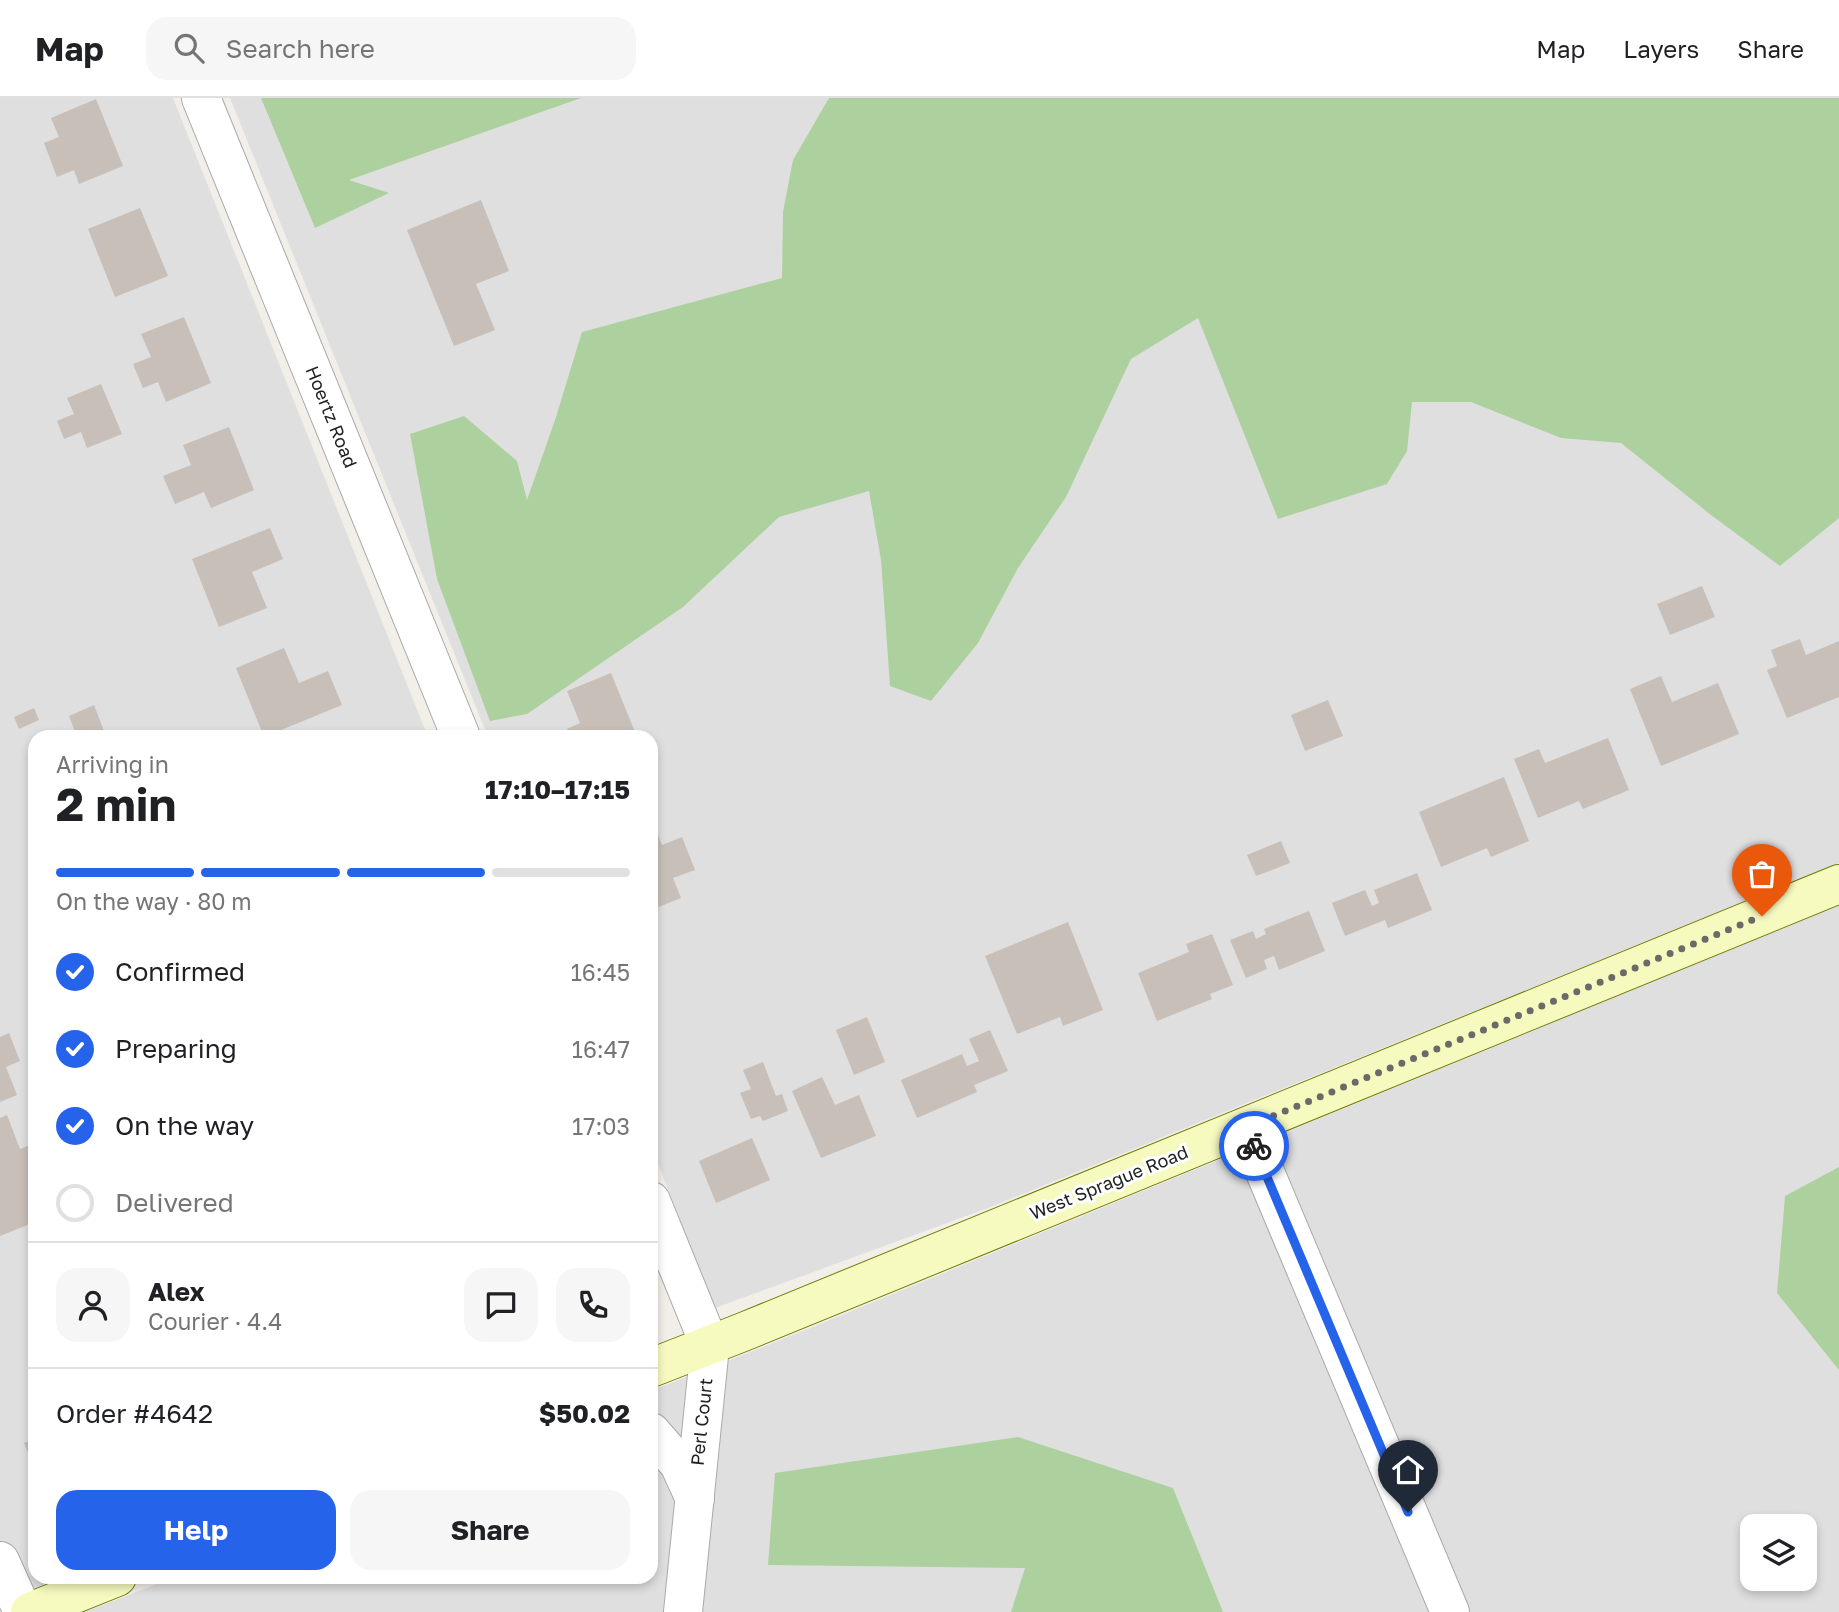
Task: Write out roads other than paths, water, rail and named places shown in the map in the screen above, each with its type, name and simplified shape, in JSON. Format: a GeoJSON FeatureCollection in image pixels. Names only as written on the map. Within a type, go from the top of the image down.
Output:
{"type":"FeatureCollection","features":[{"type":"Feature","properties":{"kind":"street","name":"Hoertz Road"},"geometry":{"type":"LineString","coordinates":[[201,98],[458,730]]}},
{"type":"Feature","properties":{"kind":"street","name":"West Sprague Road"},"geometry":{"type":"LineString","coordinates":[[658,1365],[1839,884]]}},
{"type":"Feature","properties":{"kind":"street"},"geometry":{"type":"LineString","coordinates":[[1246,1127],[1450,1612]]}},
{"type":"Feature","properties":{"kind":"street"},"geometry":{"type":"LineString","coordinates":[[658,1219],[710,1346]]}},
{"type":"Feature","properties":{"kind":"street","name":"Perl Court"},"geometry":{"type":"LineString","coordinates":[[683,1612],[710,1346]]}},
{"type":"Feature","properties":{"kind":"street","name":"Perl Court"},"geometry":{"type":"LineString","coordinates":[[658,1440],[679,1464],[695,1499]]}},
{"type":"Feature","properties":{"kind":"street"},"geometry":{"type":"LineString","coordinates":[[0,1561],[23,1612]]}},
{"type":"Feature","properties":{"kind":"street"},"geometry":{"type":"LineString","coordinates":[[30,1612],[100,1584]]}}]}
